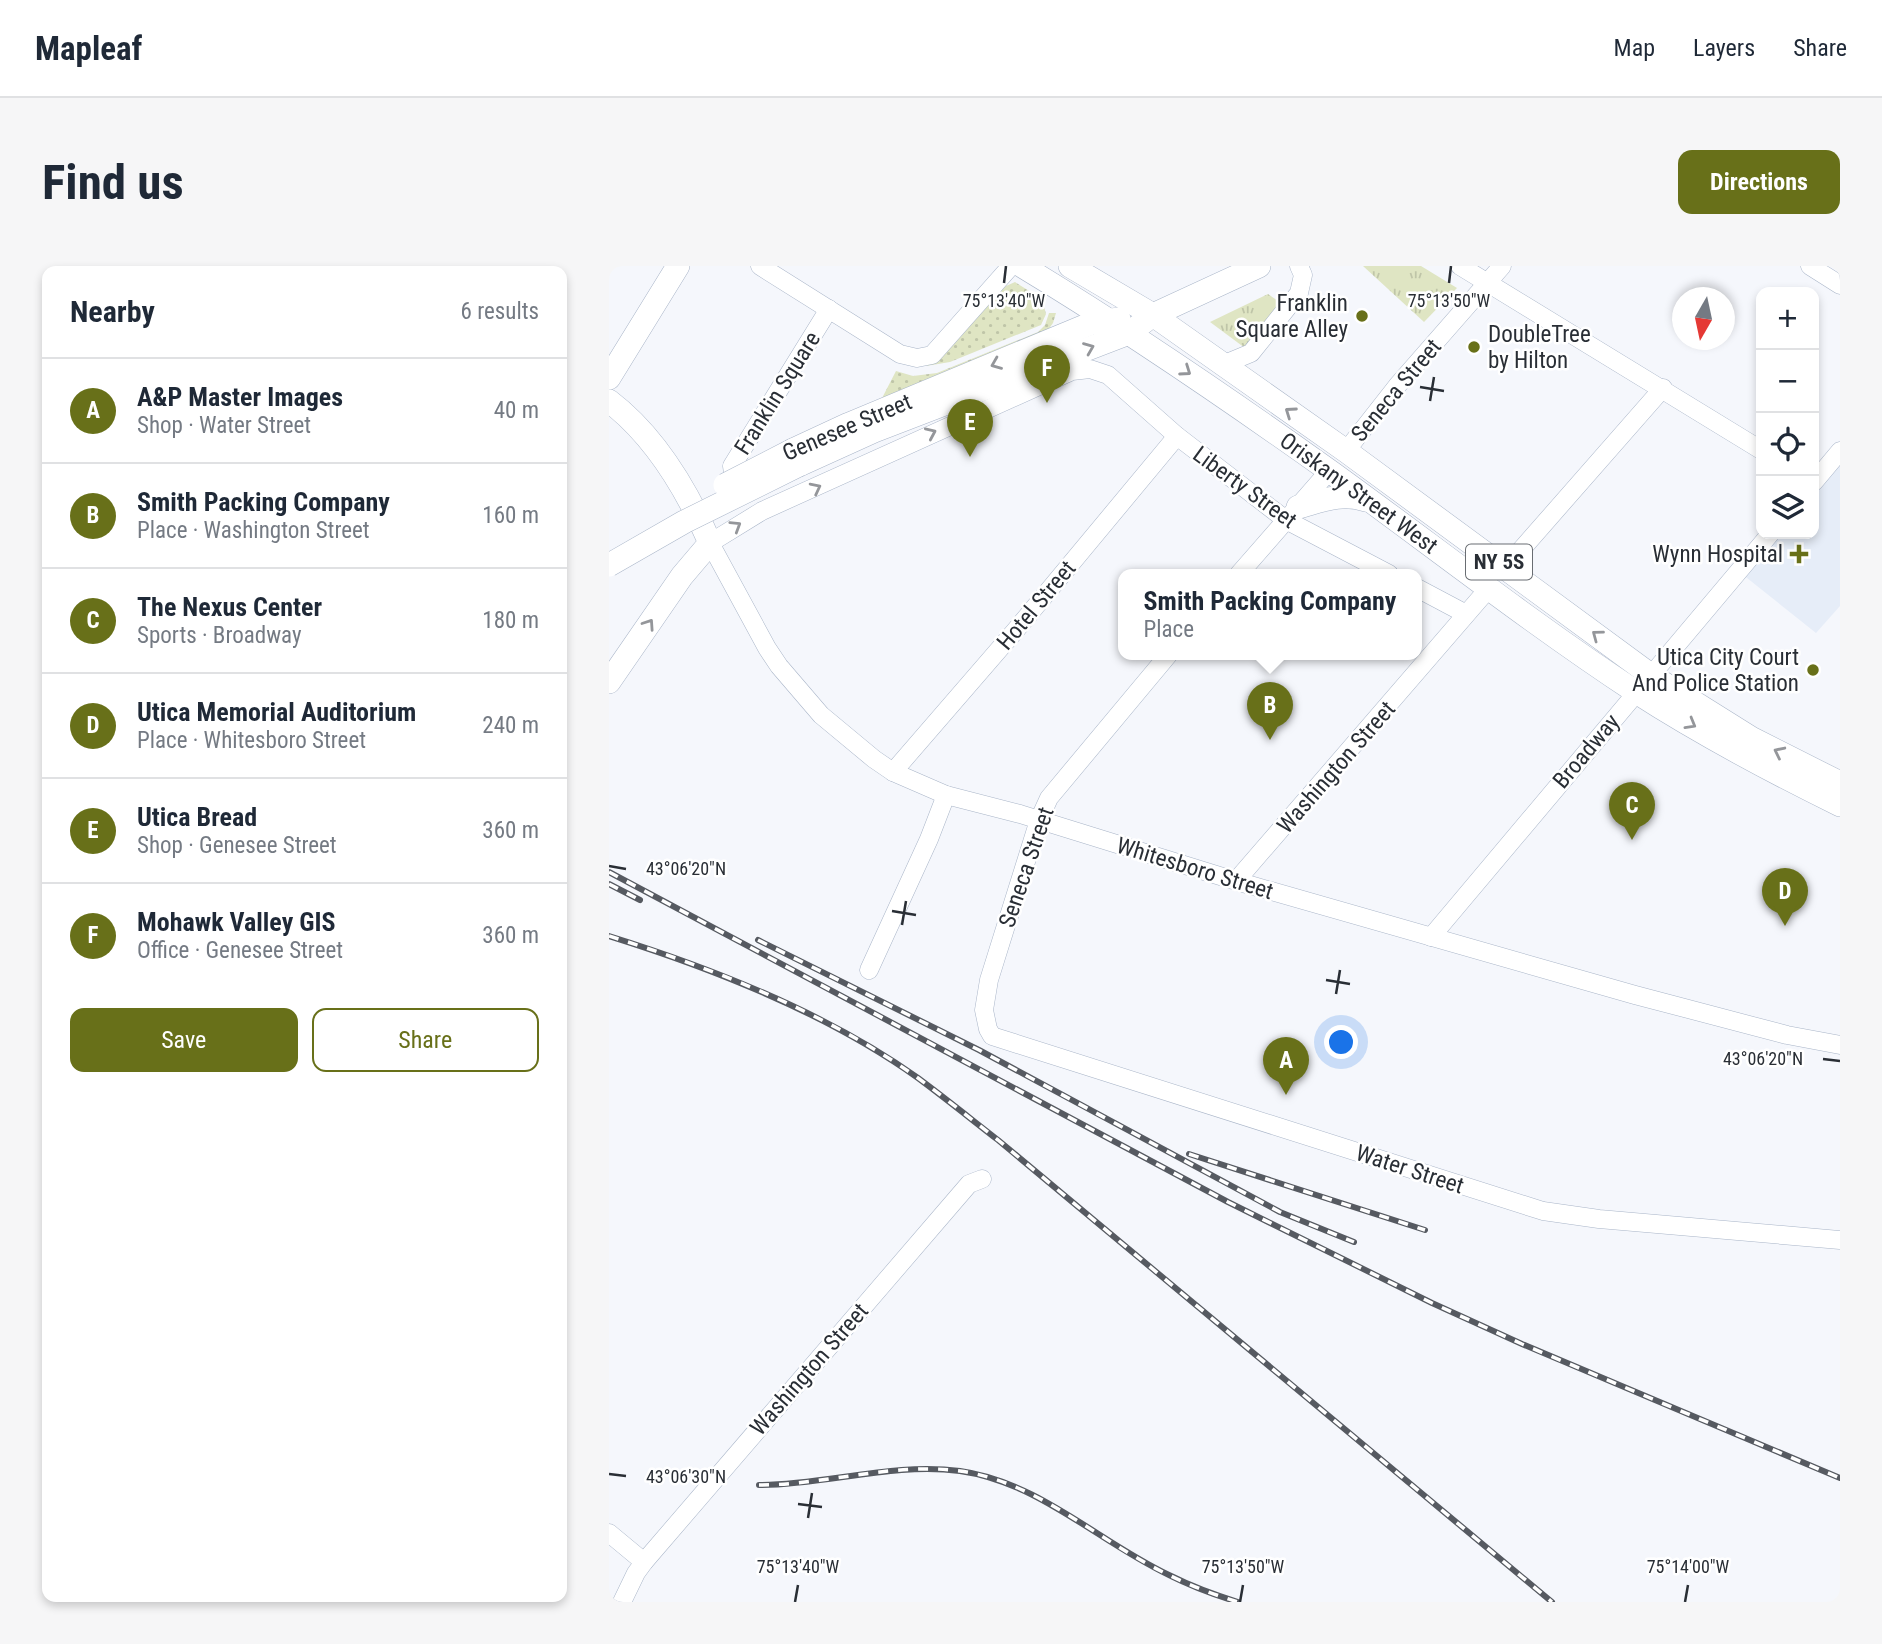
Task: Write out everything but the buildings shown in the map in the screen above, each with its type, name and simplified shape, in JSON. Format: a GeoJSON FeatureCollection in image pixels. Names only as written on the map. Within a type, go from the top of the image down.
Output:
{"type":"FeatureCollection","features":[{"type":"Feature","properties":{"kind":"main road"},"geometry":{"type":"LineString","coordinates":[[609,378],[678,266]]}},
{"type":"Feature","properties":{"kind":"main road","name":"Oriskany Street West"},"geometry":{"type":"LineString","coordinates":[[1022,266],[1120,326],[1329,471],[1489,588],[1644,684],[1840,783]]}},
{"type":"Feature","properties":{"kind":"main road","name":"Oriskany Street West"},"geometry":{"type":"LineString","coordinates":[[1070,266],[1153,315],[1506,567],[1644,684],[1733,749],[1840,805]]}},
{"type":"Feature","properties":{"kind":"main road","name":"Genesee Street"},"geometry":{"type":"LineString","coordinates":[[700,499],[769,461],[796,458],[874,431],[1120,326],[1153,315],[1259,266]]}},
{"type":"Feature","properties":{"kind":"main road","name":"Whitesboro Street"},"geometry":{"type":"LineString","coordinates":[[609,401],[645,436],[700,499],[710,543]]}},
{"type":"Feature","properties":{"kind":"main road"},"geometry":{"type":"LineString","coordinates":[[1329,471],[1365,476],[1400,490]]}},
{"type":"Feature","properties":{"kind":"main road"},"geometry":{"type":"LineString","coordinates":[[1292,514],[1338,496],[1355,496],[1373,503]]}},
{"type":"Feature","properties":{"kind":"main road"},"geometry":{"type":"LineString","coordinates":[[609,549],[673,511],[700,499]]}},
{"type":"Feature","properties":{"kind":"main road"},"geometry":{"type":"LineString","coordinates":[[609,565],[700,499]]}},
{"type":"Feature","properties":{"kind":"main road"},"geometry":{"type":"LineString","coordinates":[[609,682],[681,576],[710,543]]}},
{"type":"Feature","properties":{"kind":"street"},"geometry":{"type":"LineString","coordinates":[[760,266],[900,354],[917,358],[932,355],[1011,266]]}},
{"type":"Feature","properties":{"kind":"street"},"geometry":{"type":"LineString","coordinates":[[1222,365],[1251,353],[1299,293],[1303,275],[1299,266]]}},
{"type":"Feature","properties":{"kind":"street"},"geometry":{"type":"LineString","coordinates":[[1460,266],[1756,447]]}},
{"type":"Feature","properties":{"kind":"street","name":"Seneca Street"},"geometry":{"type":"LineString","coordinates":[[1346,451],[1397,386],[1502,266]]}},
{"type":"Feature","properties":{"kind":"street"},"geometry":{"type":"LineString","coordinates":[[1810,266],[1840,285]]}},
{"type":"Feature","properties":{"kind":"street","name":"Franklin Square"},"geometry":{"type":"LineString","coordinates":[[762,511],[733,473],[732,466],[829,309]]}},
{"type":"Feature","properties":{"kind":"street","name":"Liberty Street"},"geometry":{"type":"LineString","coordinates":[[710,543],[762,511],[1072,371],[1090,369],[1108,375],[1177,436],[1292,514],[1381,569]]}},
{"type":"Feature","properties":{"kind":"street"},"geometry":{"type":"LineString","coordinates":[[1506,567],[1663,388]]}},
{"type":"Feature","properties":{"kind":"street","name":"Hotel Street"},"geometry":{"type":"LineString","coordinates":[[893,772],[1015,631],[1177,436]]}},
{"type":"Feature","properties":{"kind":"street"},"geometry":{"type":"LineString","coordinates":[[1819,476],[1840,451]]}},
{"type":"Feature","properties":{"kind":"street"},"geometry":{"type":"LineString","coordinates":[[1243,569],[1329,471]]}},
{"type":"Feature","properties":{"kind":"street","name":"Broadway"},"geometry":{"type":"LineString","coordinates":[[1431,937],[1766,539]]}},
{"type":"Feature","properties":{"kind":"street","name":"Whitesboro Street"},"geometry":{"type":"LineString","coordinates":[[710,543],[767,648],[788,677],[821,715],[874,760],[893,772],[946,795],[1039,820],[1236,881],[1787,1035],[1840,1045]]}},
{"type":"Feature","properties":{"kind":"street","name":"Washington Street"},"geometry":{"type":"LineString","coordinates":[[1236,881],[1489,588]]}},
{"type":"Feature","properties":{"kind":"street"},"geometry":{"type":"LineString","coordinates":[[1422,592],[1466,614]]}},
{"type":"Feature","properties":{"kind":"street","name":"Seneca Street"},"geometry":{"type":"LineString","coordinates":[[992,1036],[985,1010],[989,980],[1039,820],[1049,799],[1164,660]]}},
{"type":"Feature","properties":{"kind":"street"},"geometry":{"type":"LineString","coordinates":[[869,970],[929,839],[946,795]]}},
{"type":"Feature","properties":{"kind":"street","name":"Water Street"},"geometry":{"type":"LineString","coordinates":[[992,1036],[1543,1211],[1599,1219],[1840,1240]]}},
{"type":"Feature","properties":{"kind":"street","name":"Washington Street"},"geometry":{"type":"LineString","coordinates":[[622,1602],[643,1562],[969,1185],[982,1179]]}},
{"type":"Feature","properties":{"kind":"street"},"geometry":{"type":"LineString","coordinates":[[609,1534],[643,1562]]}},
{"type":"Feature","properties":{"kind":"shaded area","name":"Wynn Hospital"},"geometry":{"type":"Polygon","coordinates":[[[1840,458],[1840,606],[1816,633],[1742,574],[1772,539],[1819,539],[1819,483],[1840,458]]]}},
{"type":"Feature","properties":{"kind":"green space"},"geometry":{"type":"Polygon","coordinates":[[[1363,266],[1421,266],[1457,288],[1424,322],[1363,266]]]}},
{"type":"Feature","properties":{"kind":"green space"},"geometry":{"type":"Polygon","coordinates":[[[1015,282],[1042,299],[1046,314],[1041,325],[950,362],[926,366],[932,363],[1006,286],[1015,282]]]}},
{"type":"Feature","properties":{"kind":"green space"},"geometry":{"type":"Polygon","coordinates":[[[1268,294],[1281,303],[1245,348],[1210,322],[1268,294]]]}},
{"type":"Feature","properties":{"kind":"green space"},"geometry":{"type":"Polygon","coordinates":[[[1049,313],[1056,313],[1045,334],[880,402],[896,371],[913,376],[937,373],[1038,332],[1045,325],[1049,313]]]}},
{"type":"Feature","properties":{"kind":"railway"},"geometry":{"type":"LineString","coordinates":[[609,872],[1228,1202],[1432,1303],[1522,1344],[1840,1478]]}},
{"type":"Feature","properties":{"kind":"railway"},"geometry":{"type":"LineString","coordinates":[[609,884],[640,900]]}},
{"type":"Feature","properties":{"kind":"railway"},"geometry":{"type":"LineString","coordinates":[[609,936],[689,963],[769,995],[846,1033],[918,1078],[998,1140],[1552,1602]]}},
{"type":"Feature","properties":{"kind":"railway"},"geometry":{"type":"LineString","coordinates":[[758,940],[979,1050],[1280,1212],[1354,1242]]}},
{"type":"Feature","properties":{"kind":"railway"},"geometry":{"type":"LineString","coordinates":[[1189,1154],[1425,1230]]}},
{"type":"Feature","properties":{"kind":"railway"},"geometry":{"type":"LineString","coordinates":[[759,1485],[809,1482],[910,1469],[960,1471],[989,1477],[1042,1500],[1143,1562],[1203,1590],[1238,1602]]}},
{"type":"Feature","properties":{"kind":"place","name":"Franklin Square Alley"},"geometry":{"type":"Point","coordinates":[1362,316]}},
{"type":"Feature","properties":{"kind":"place","name":"DoubleTree by Hilton"},"geometry":{"type":"Point","coordinates":[1474,347]}},
{"type":"Feature","properties":{"kind":"place","name":"Mohawk Valley GIS"},"geometry":{"type":"Point","coordinates":[1047,403]}},
{"type":"Feature","properties":{"kind":"place","name":"Utica Bread"},"geometry":{"type":"Point","coordinates":[970,457]}},
{"type":"Feature","properties":{"kind":"place","name":"Wynn Hospital"},"geometry":{"type":"Point","coordinates":[1799,554]}},
{"type":"Feature","properties":{"kind":"place","name":"Utica City Court And Police Station"},"geometry":{"type":"Point","coordinates":[1813,670]}},
{"type":"Feature","properties":{"kind":"place","name":"Smith Packing Company"},"geometry":{"type":"Point","coordinates":[1270,740]}},
{"type":"Feature","properties":{"kind":"place","name":"The Nexus Center"},"geometry":{"type":"Point","coordinates":[1632,840]}},
{"type":"Feature","properties":{"kind":"place","name":"Utica Memorial Auditorium"},"geometry":{"type":"Point","coordinates":[1785,926]}},
{"type":"Feature","properties":{"kind":"place","name":"A&P Master Images"},"geometry":{"type":"Point","coordinates":[1286,1095]}}]}
